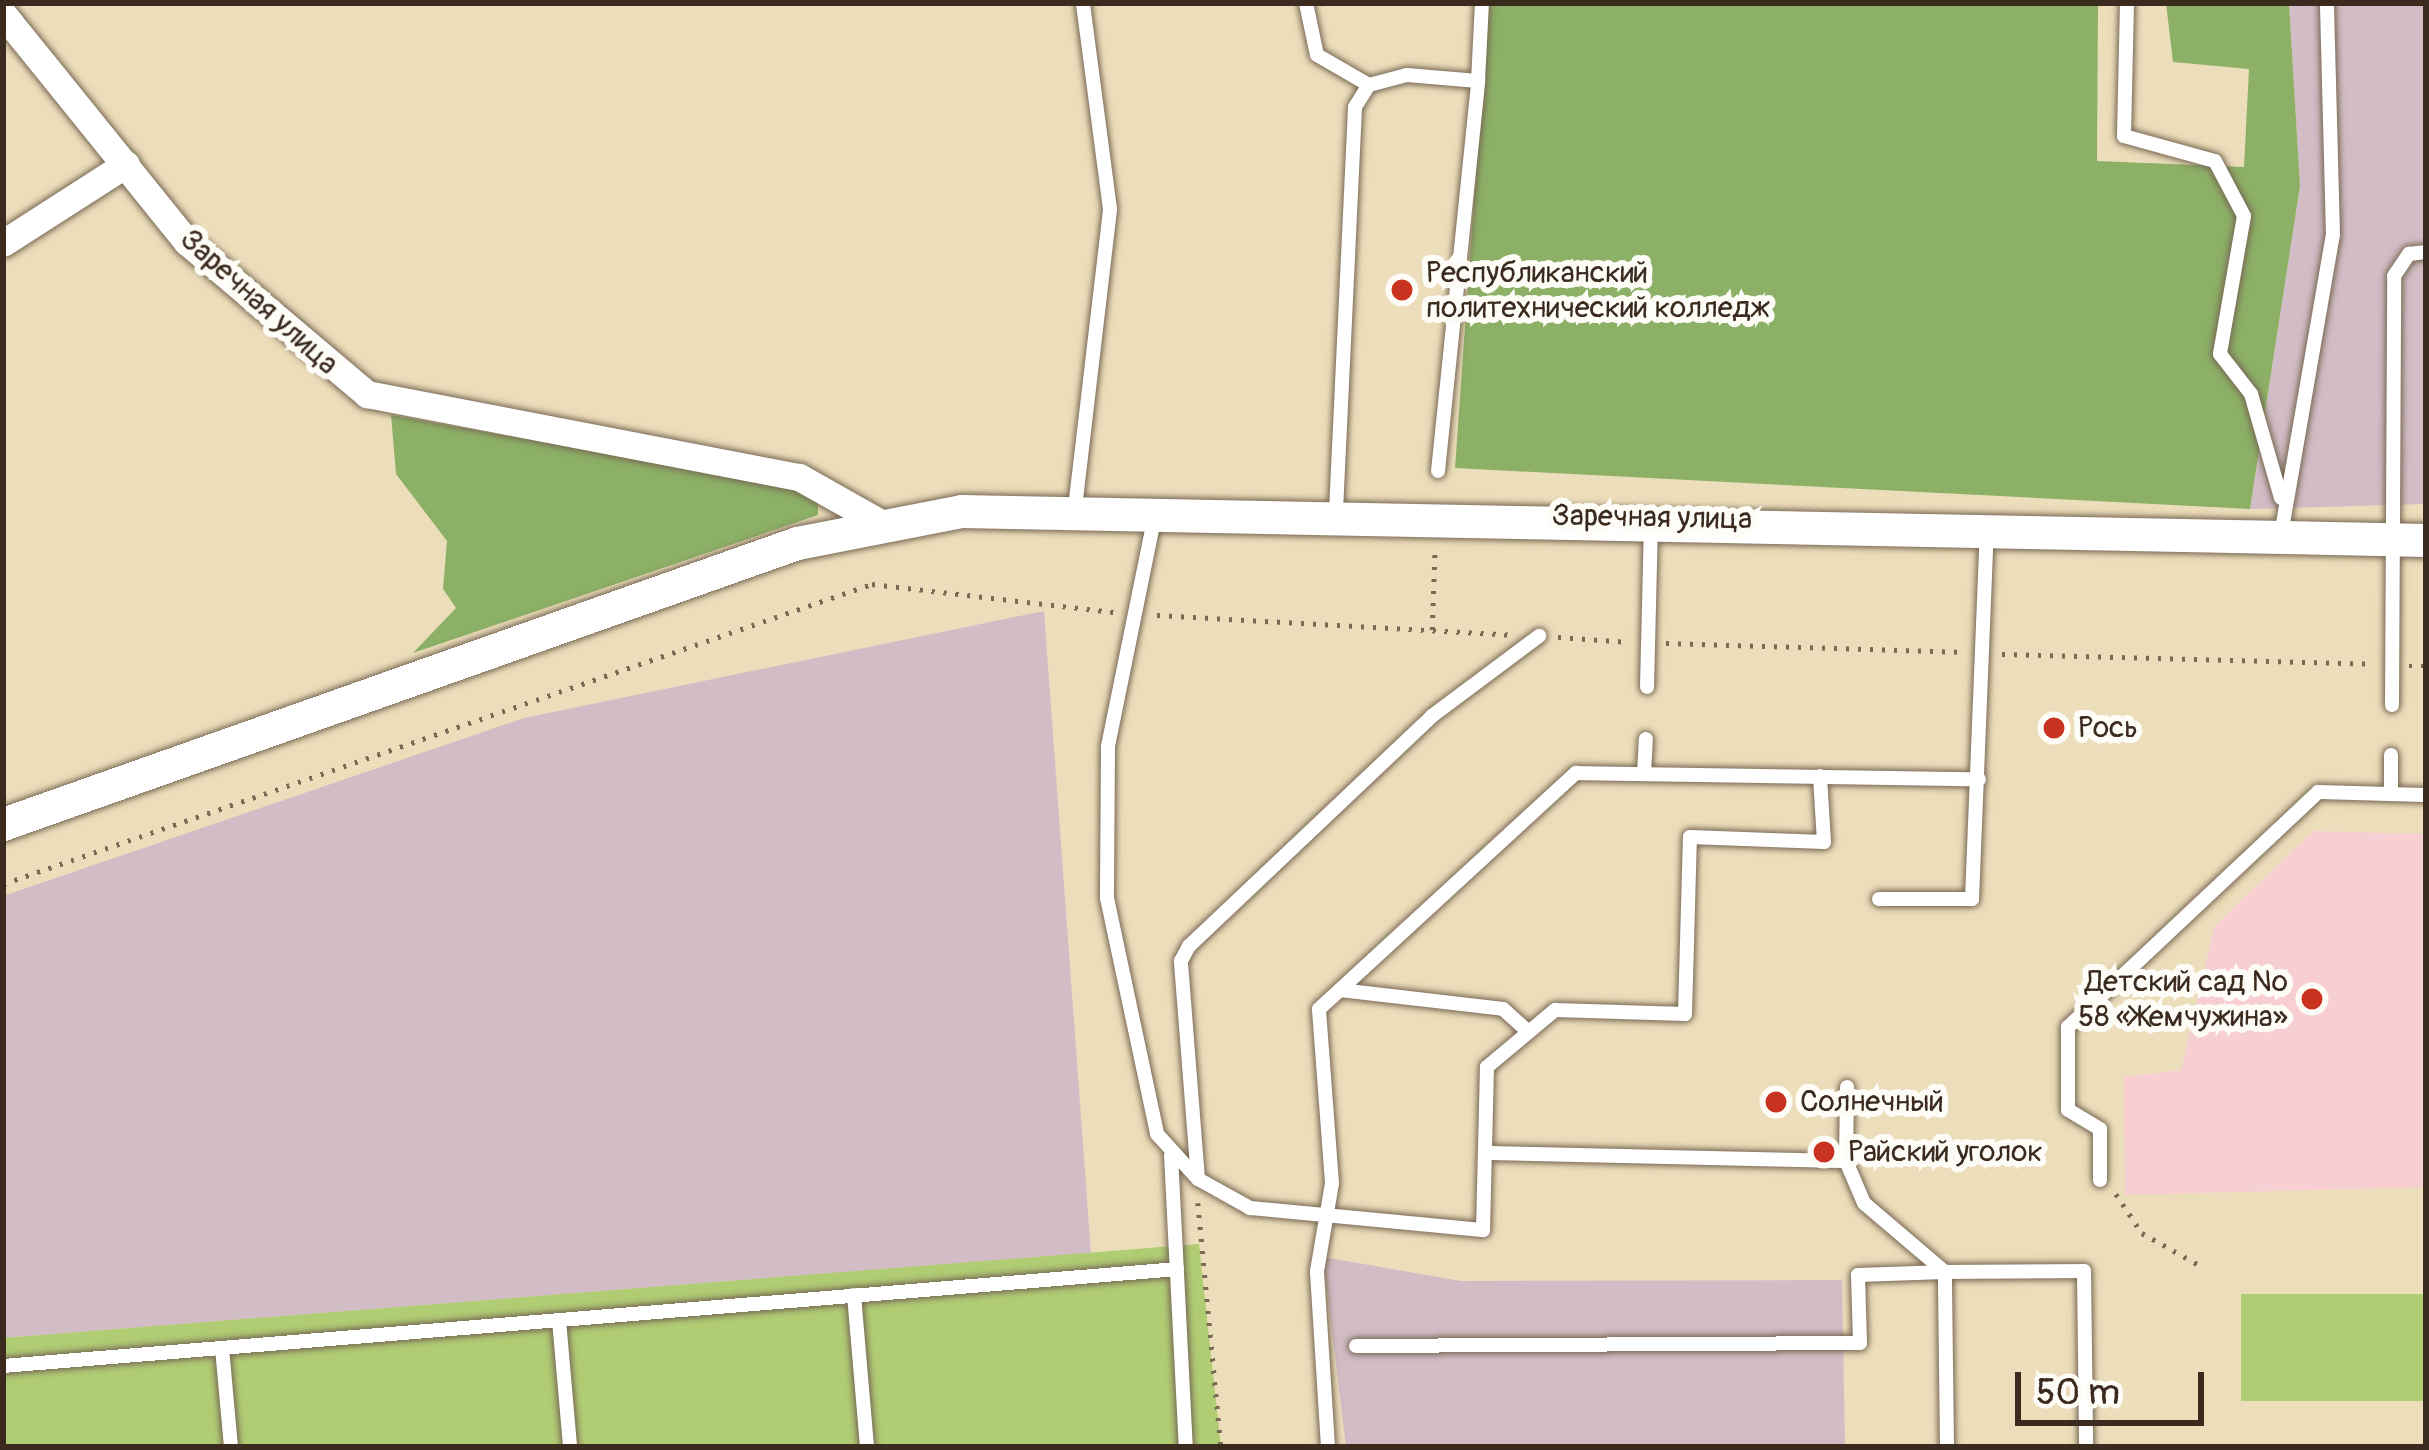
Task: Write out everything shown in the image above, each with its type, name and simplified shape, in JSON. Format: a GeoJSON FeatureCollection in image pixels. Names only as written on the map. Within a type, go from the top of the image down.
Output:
{"type":"FeatureCollection","features":[{"type":"Feature","properties":{"kind":"street","name":"Заречная улица"},"geometry":{"type":"LineString","coordinates":[[3,14],[187,242],[367,394],[799,477],[879,522]]}},
{"type":"Feature","properties":{"kind":"street"},"geometry":{"type":"LineString","coordinates":[[3,243],[127,164]]}},
{"type":"Feature","properties":{"kind":"street","name":"Заречная улица"},"geometry":{"type":"LineString","coordinates":[[3,824],[625,599],[879,522],[1075,508],[2411,539]]}},
{"type":"Feature","properties":{"kind":"lane"},"geometry":{"type":"LineString","coordinates":[[1075,508],[1110,209],[1083,3]]}},
{"type":"Feature","properties":{"kind":"lane"},"geometry":{"type":"LineString","coordinates":[[1306,3],[1317,55],[1369,85],[1447,71],[1478,81]]}},
{"type":"Feature","properties":{"kind":"lane"},"geometry":{"type":"LineString","coordinates":[[1438,471],[1482,3]]}},
{"type":"Feature","properties":{"kind":"lane"},"geometry":{"type":"LineString","coordinates":[[2127,3],[2124,136],[2215,161],[2244,216],[2220,354],[2251,394],[2281,498]]}},
{"type":"Feature","properties":{"kind":"lane"},"geometry":{"type":"LineString","coordinates":[[2281,535],[2281,498],[2332,235],[2327,3]]}},
{"type":"Feature","properties":{"kind":"lane"},"geometry":{"type":"LineString","coordinates":[[1336,512],[1355,107],[1369,85]]}},
{"type":"Feature","properties":{"kind":"lane"},"geometry":{"type":"LineString","coordinates":[[2392,705],[2411,539],[2394,276],[2409,254],[2426,252]]}},
{"type":"Feature","properties":{"kind":"lane"},"geometry":{"type":"LineString","coordinates":[[1156,510],[1131,614],[1108,747],[1104,858],[1144,1102],[1171,1155],[1198,1179],[1250,1208],[1327,1222],[1483,1230],[1487,1067],[1525,1029],[1555,1010],[1685,1014],[1690,837],[1824,842],[1820,776]]}},
{"type":"Feature","properties":{"kind":"lane"},"geometry":{"type":"LineString","coordinates":[[1647,687],[1651,518]]}},
{"type":"Feature","properties":{"kind":"lane"},"geometry":{"type":"LineString","coordinates":[[1879,899],[1972,899],[1987,526]]}},
{"type":"Feature","properties":{"kind":"lane"},"geometry":{"type":"LineString","coordinates":[[1198,1179],[1181,962],[1189,946],[1432,716],[1539,636]]}},
{"type":"Feature","properties":{"kind":"lane"},"geometry":{"type":"LineString","coordinates":[[1644,773],[1646,739]]}},
{"type":"Feature","properties":{"kind":"lane"},"geometry":{"type":"LineString","coordinates":[[2391,754],[2391,794]]}},
{"type":"Feature","properties":{"kind":"lane"},"geometry":{"type":"LineString","coordinates":[[1328,1447],[1317,1271],[1327,1222],[1319,1009],[1576,773],[1978,779]]}},
{"type":"Feature","properties":{"kind":"lane"},"geometry":{"type":"LineString","coordinates":[[2100,1180],[2100,1129],[2068,1110],[2068,1027],[2318,792],[2426,795]]}},
{"type":"Feature","properties":{"kind":"lane"},"geometry":{"type":"LineString","coordinates":[[1340,990],[1503,1009],[1525,1029]]}},
{"type":"Feature","properties":{"kind":"lane"},"geometry":{"type":"LineString","coordinates":[[1847,1087],[1846,1161],[1864,1203],[1945,1272],[1947,1447]]}},
{"type":"Feature","properties":{"kind":"lane"},"geometry":{"type":"LineString","coordinates":[[1486,1153],[1846,1161]]}},
{"type":"Feature","properties":{"kind":"lane"},"geometry":{"type":"LineString","coordinates":[[1171,1155],[1186,1447]]}},
{"type":"Feature","properties":{"kind":"lane"},"geometry":{"type":"LineString","coordinates":[[3,1366],[1177,1269]]}},
{"type":"Feature","properties":{"kind":"lane"},"geometry":{"type":"LineString","coordinates":[[1357,1346],[1859,1343],[1858,1275],[2084,1271],[2086,1447]]}},
{"type":"Feature","properties":{"kind":"lane"},"geometry":{"type":"LineString","coordinates":[[854,1295],[866,1447]]}},
{"type":"Feature","properties":{"kind":"lane"},"geometry":{"type":"LineString","coordinates":[[559,1320],[570,1447]]}},
{"type":"Feature","properties":{"kind":"lane"},"geometry":{"type":"LineString","coordinates":[[223,1348],[231,1447]]}},
{"type":"Feature","properties":{"kind":"path"},"geometry":{"type":"LineString","coordinates":[[1432,630],[1435,523]]}},
{"type":"Feature","properties":{"kind":"path"},"geometry":{"type":"LineString","coordinates":[[3,884],[502,703],[872,584],[1131,614]]}},
{"type":"Feature","properties":{"kind":"path"},"geometry":{"type":"LineString","coordinates":[[1983,653],[2426,666]]}},
{"type":"Feature","properties":{"kind":"path"},"geometry":{"type":"LineString","coordinates":[[1198,1179],[1221,1447]]}},
{"type":"Feature","properties":{"kind":"path"},"geometry":{"type":"LineString","coordinates":[[2100,1180],[2142,1233],[2200,1265]]}},
{"type":"Feature","properties":{"kind":"shaded area"},"geometry":{"type":"Polygon","coordinates":[[[2289,3],[2426,3],[2426,504],[2250,509],[2300,186],[2289,3]]]}},
{"type":"Feature","properties":{"kind":"shaded area"},"geometry":{"type":"Polygon","coordinates":[[[1044,611],[1091,1253],[3,1338],[3,896],[524,718],[1044,611]]]}},
{"type":"Feature","properties":{"kind":"shaded area","name":"Детский сад № 58 «Жемчужина»"},"geometry":{"type":"Polygon","coordinates":[[[2313,831],[2426,834],[2426,1187],[2125,1195],[2124,1077],[2181,1070],[2214,927],[2313,831]]]}},
{"type":"Feature","properties":{"kind":"shaded area"},"geometry":{"type":"Polygon","coordinates":[[[1323,1257],[1461,1281],[1842,1280],[1845,1447],[1346,1447],[1323,1257]]]}},
{"type":"Feature","properties":{"kind":"green space"},"geometry":{"type":"Polygon","coordinates":[[[1488,3],[2098,3],[2097,161],[2244,167],[2249,69],[2173,62],[2166,3],[2289,3],[2300,186],[2250,509],[1455,468],[1488,3]]]}},
{"type":"Feature","properties":{"kind":"green space"},"geometry":{"type":"Polygon","coordinates":[[[391,415],[797,488],[818,500],[818,515],[413,653],[456,608],[443,589],[447,541],[396,474],[391,415]]]}},
{"type":"Feature","properties":{"kind":"green space"},"geometry":{"type":"Polygon","coordinates":[[[1199,1244],[1221,1447],[3,1447],[3,1338],[1199,1244]]]}},
{"type":"Feature","properties":{"kind":"green space"},"geometry":{"type":"Polygon","coordinates":[[[2241,1294],[2426,1294],[2426,1401],[2241,1401],[2241,1294]]]}},
{"type":"Feature","properties":{"kind":"place","name":"Республиканский политехнический колледж"},"geometry":{"type":"Point","coordinates":[1402,290]}},
{"type":"Feature","properties":{"kind":"place","name":"Рось"},"geometry":{"type":"Point","coordinates":[2054,728]}},
{"type":"Feature","properties":{"kind":"place","name":"Детский сад № 58 «Жемчужина»"},"geometry":{"type":"Point","coordinates":[2312,999]}},
{"type":"Feature","properties":{"kind":"place","name":"Солнечный"},"geometry":{"type":"Point","coordinates":[1776,1102]}},
{"type":"Feature","properties":{"kind":"place","name":"Райский уголок"},"geometry":{"type":"Point","coordinates":[1824,1152]}}]}
